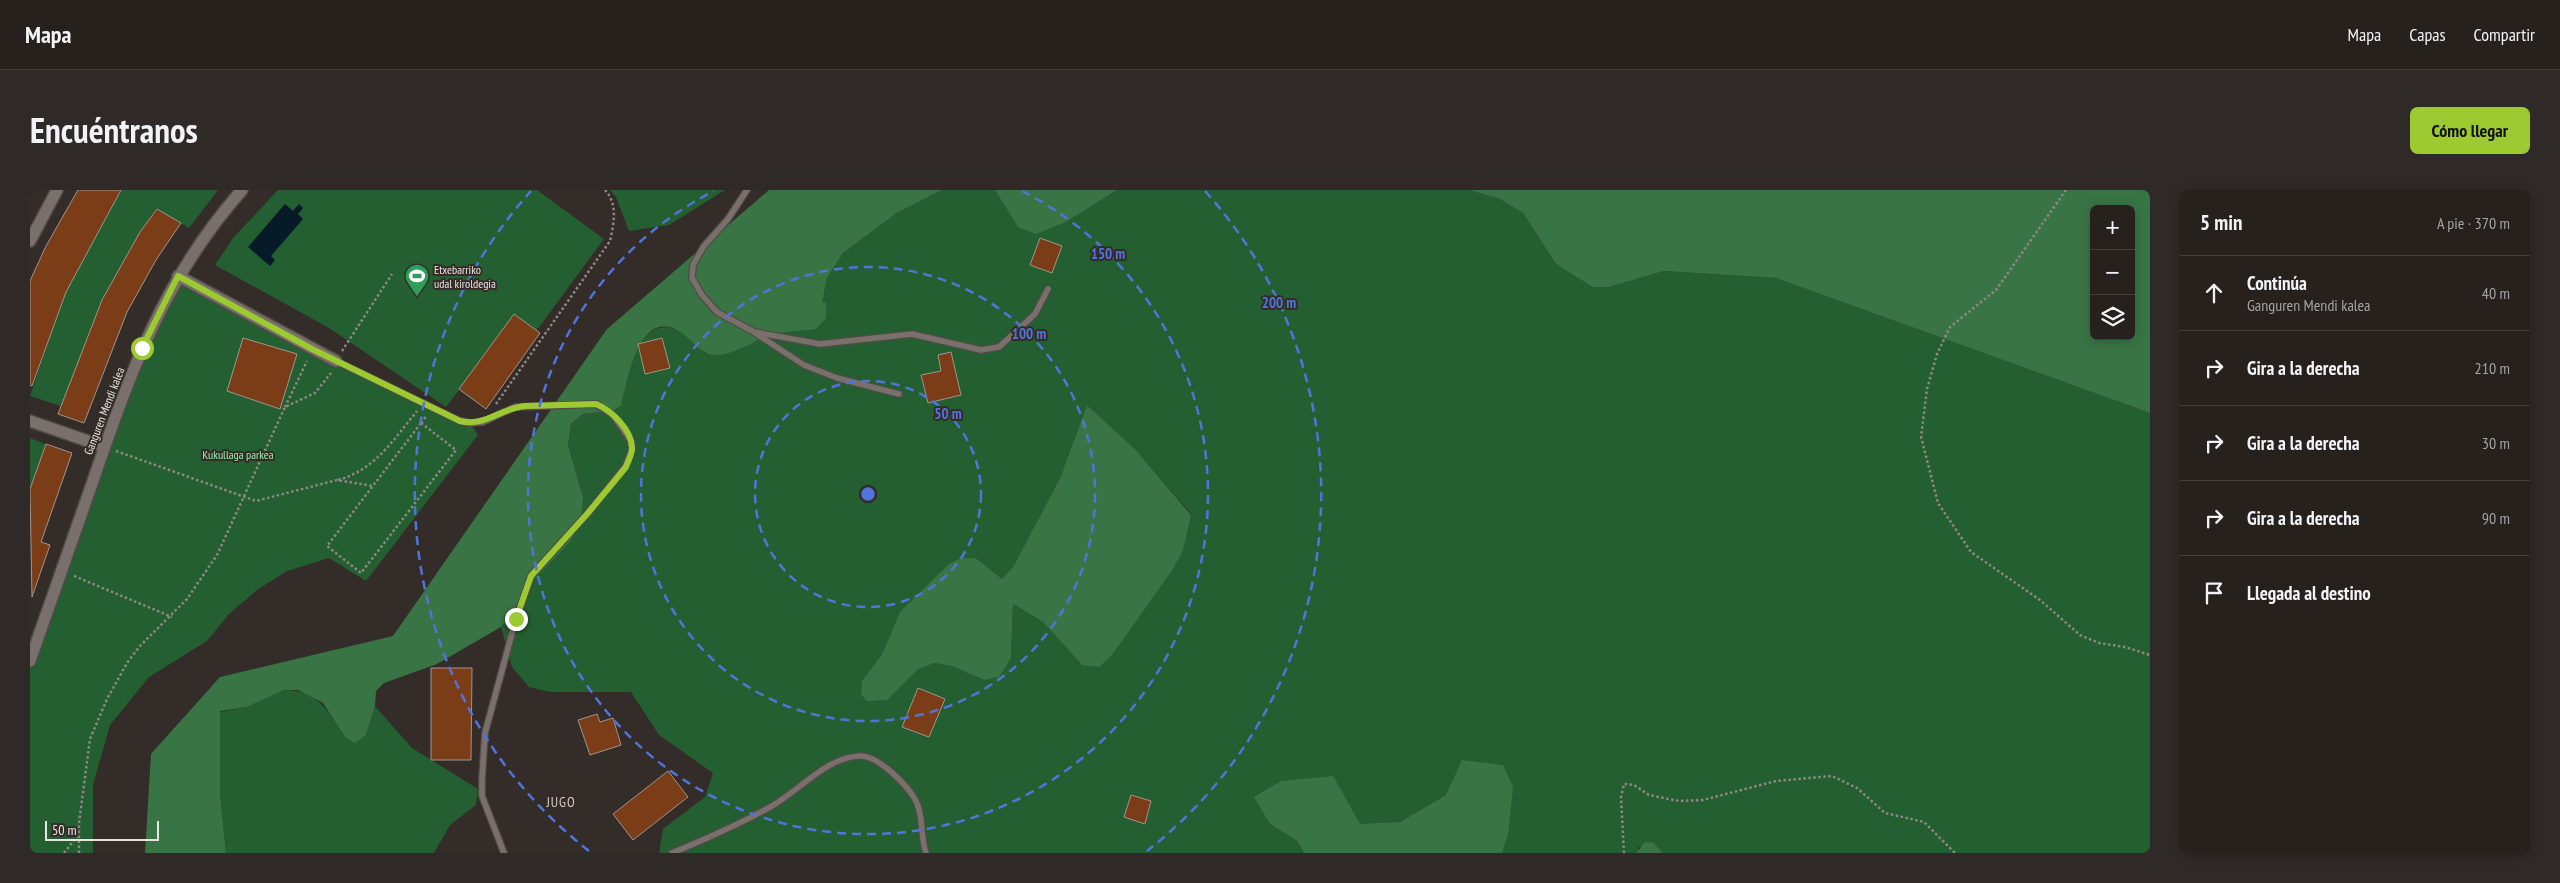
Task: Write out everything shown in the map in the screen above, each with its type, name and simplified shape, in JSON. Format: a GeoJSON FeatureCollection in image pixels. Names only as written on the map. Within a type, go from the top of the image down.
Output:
{"type":"FeatureCollection","features":[{"type":"Feature","properties":{"kind":"street"},"geometry":{"type":"LineString","coordinates":[[30,241],[58,190]]}},
{"type":"Feature","properties":{"kind":"street","name":"Ganguren Mendi kalea"},"geometry":{"type":"LineString","coordinates":[[30,661],[142,348],[178,276],[202,239],[242,190]]}},
{"type":"Feature","properties":{"kind":"street"},"geometry":{"type":"LineString","coordinates":[[178,276],[336,361]]}},
{"type":"Feature","properties":{"kind":"street"},"geometry":{"type":"LineString","coordinates":[[30,421],[105,447]]}},
{"type":"Feature","properties":{"kind":"lane"},"geometry":{"type":"LineString","coordinates":[[747,190],[728,220],[704,246],[693,265],[692,278],[702,295],[718,312],[754,332],[804,365],[837,378],[899,394]]}},
{"type":"Feature","properties":{"kind":"lane"},"geometry":{"type":"LineString","coordinates":[[754,332],[820,344],[912,334],[981,350],[999,347],[1035,314],[1048,289]]}},
{"type":"Feature","properties":{"kind":"lane"},"geometry":{"type":"LineString","coordinates":[[336,361],[460,421],[470,423],[483,422],[515,407],[596,404],[613,415],[628,434],[632,450],[626,467],[588,513],[531,576],[522,599],[485,733],[482,796],[504,853]]}},
{"type":"Feature","properties":{"kind":"lane"},"geometry":{"type":"LineString","coordinates":[[672,853],[712,837],[774,805],[842,760],[860,756],[868,757],[878,762],[898,778],[910,792],[919,809],[926,853]]}},
{"type":"Feature","properties":{"kind":"path"},"geometry":{"type":"LineString","coordinates":[[483,422],[610,241],[615,221],[612,198],[605,190]]}},
{"type":"Feature","properties":{"kind":"path"},"geometry":{"type":"LineString","coordinates":[[2066,190],[1996,290],[1950,327],[1937,354],[1927,389],[1922,437],[1938,503],[1971,552],[2040,600],[2080,635],[2098,643],[2125,647],[2150,655]]}},
{"type":"Feature","properties":{"kind":"path"},"geometry":{"type":"LineString","coordinates":[[285,406],[316,394],[329,378],[336,361],[392,274]]}},
{"type":"Feature","properties":{"kind":"path"},"geometry":{"type":"LineString","coordinates":[[79,853],[79,833],[89,748],[98,719],[127,663],[140,646],[172,617],[187,600],[217,555],[312,349]]}},
{"type":"Feature","properties":{"kind":"path"},"geometry":{"type":"LineString","coordinates":[[122,453],[256,501],[356,474],[372,464],[423,402]]}},
{"type":"Feature","properties":{"kind":"path"},"geometry":{"type":"LineString","coordinates":[[421,423],[456,450],[361,573],[326,546],[373,486],[421,423]]}},
{"type":"Feature","properties":{"kind":"path"},"geometry":{"type":"LineString","coordinates":[[337,480],[373,486]]}},
{"type":"Feature","properties":{"kind":"path"},"geometry":{"type":"LineString","coordinates":[[75,576],[172,617]]}},
{"type":"Feature","properties":{"kind":"path"},"geometry":{"type":"LineString","coordinates":[[1624,853],[1621,797],[1624,784],[1634,785],[1649,795],[1679,801],[1703,800],[1776,781],[1832,776],[1857,788],[1885,813],[1924,822],[1955,853]]}},
{"type":"Feature","properties":{"kind":"path"},"geometry":{"type":"LineString","coordinates":[[64,853],[79,833]]}},
{"type":"Feature","properties":{"kind":"green space"},"geometry":{"type":"Polygon","coordinates":[[[121,190],[218,190],[189,228],[156,209],[140,232],[102,300],[61,406],[30,396],[64,296],[79,263],[121,190]]]}},
{"type":"Feature","properties":{"kind":"green space","name":"Etxebarriko udal kiroldegia"},"geometry":{"type":"Polygon","coordinates":[[[278,190],[537,190],[604,239],[537,330],[540,333],[486,409],[459,390],[446,407],[329,328],[215,265],[234,237],[278,190]]]}},
{"type":"Feature","properties":{"kind":"green space"},"geometry":{"type":"Polygon","coordinates":[[[610,190],[725,190],[669,225],[629,231],[616,197],[610,190]]]}},
{"type":"Feature","properties":{"kind":"green space"},"geometry":{"type":"Polygon","coordinates":[[[769,190],[942,190],[897,213],[843,253],[827,278],[822,302],[826,303],[826,318],[816,329],[771,335],[723,355],[705,352],[675,329],[662,327],[651,331],[643,340],[636,353],[621,406],[613,411],[583,414],[571,424],[568,445],[583,497],[581,523],[569,543],[529,585],[515,612],[501,627],[437,664],[384,683],[376,691],[375,706],[366,735],[355,743],[345,737],[323,703],[298,690],[284,690],[247,707],[220,711],[220,794],[226,853],[145,853],[151,754],[220,677],[393,636],[607,329],[769,190]]]}},
{"type":"Feature","properties":{"kind":"green space"},"geometry":{"type":"Polygon","coordinates":[[[942,190],[995,190],[1018,226],[1066,222],[1117,190],[1469,190],[1501,199],[1523,213],[1556,264],[1609,287],[1664,271],[1776,278],[2150,413],[2150,853],[1663,853],[1654,843],[1639,847],[1636,853],[1502,853],[1508,835],[1446,795],[1400,822],[1360,825],[1270,824],[1297,841],[1304,853],[659,853],[663,829],[705,797],[713,773],[659,735],[631,692],[550,692],[529,687],[512,667],[501,627],[515,612],[529,585],[569,543],[583,497],[568,445],[571,424],[583,414],[613,411],[621,406],[630,368],[642,341],[651,332],[661,328],[674,329],[686,336],[705,353],[826,303],[821,303],[827,278],[843,253],[897,213],[942,190]],[[1087,405],[1060,478],[1013,567],[1002,579],[976,558],[900,612],[882,654],[862,681],[934,663],[952,666],[984,680],[1011,658],[1013,604],[1043,622],[1082,665],[1191,514],[1136,450],[1087,405]]]}},
{"type":"Feature","properties":{"kind":"green space"},"geometry":{"type":"Polygon","coordinates":[[[995,190],[1117,190],[1066,222],[1036,234],[1018,227],[995,190]]]}},
{"type":"Feature","properties":{"kind":"green space"},"geometry":{"type":"Polygon","coordinates":[[[1469,190],[2150,190],[2150,413],[1776,278],[1664,271],[1609,287],[1593,287],[1556,264],[1523,213],[1500,199],[1469,190]]]}},
{"type":"Feature","properties":{"kind":"green space","name":"Kukullaga parkea"},"geometry":{"type":"Polygon","coordinates":[[[178,276],[312,349],[470,423],[478,435],[366,581],[329,558],[287,571],[257,590],[229,614],[207,641],[149,677],[110,725],[93,785],[93,853],[30,853],[30,661],[102,455],[178,276]]]}},
{"type":"Feature","properties":{"kind":"green space"},"geometry":{"type":"Polygon","coordinates":[[[1087,405],[1136,450],[1191,515],[1183,550],[1173,569],[1112,655],[1099,667],[1082,665],[1043,622],[1013,604],[1011,658],[999,677],[984,680],[952,666],[934,663],[918,669],[887,700],[867,701],[861,694],[862,681],[882,654],[900,612],[949,564],[961,558],[976,558],[1002,579],[1013,567],[1060,478],[1087,405]]]}},
{"type":"Feature","properties":{"kind":"green space"},"geometry":{"type":"Polygon","coordinates":[[[30,438],[46,444],[30,489],[30,438]]]}},
{"type":"Feature","properties":{"kind":"green space"},"geometry":{"type":"Polygon","coordinates":[[[284,690],[296,691],[314,698],[327,711],[345,737],[366,735],[375,706],[412,748],[478,789],[476,805],[450,825],[434,853],[226,853],[220,794],[220,712],[247,707],[284,690]]]}},
{"type":"Feature","properties":{"kind":"green space"},"geometry":{"type":"Polygon","coordinates":[[[1462,760],[1503,765],[1513,787],[1508,835],[1502,853],[1304,853],[1297,841],[1270,824],[1254,797],[1281,781],[1333,776],[1360,824],[1400,822],[1446,795],[1462,760]]]}},
{"type":"Feature","properties":{"kind":"green space"},"geometry":{"type":"Polygon","coordinates":[[[1645,842],[1654,843],[1663,853],[1636,853],[1645,842]]]}},
{"type":"Feature","properties":{"kind":"water"},"geometry":{"type":"Polygon","coordinates":[[[285,204],[293,211],[299,204],[303,208],[298,214],[303,219],[271,256],[275,260],[270,266],[248,247],[285,204]]]}},
{"type":"Feature","properties":{"kind":"building"},"geometry":{"type":"Polygon","coordinates":[[[78,190],[121,190],[66,292],[32,386],[30,385],[30,281],[46,246],[78,190]]]}},
{"type":"Feature","properties":{"kind":"building"},"geometry":{"type":"Polygon","coordinates":[[[157,209],[181,223],[156,260],[127,312],[84,423],[58,414],[102,300],[140,232],[157,209]]]}},
{"type":"Feature","properties":{"kind":"building"},"geometry":{"type":"Polygon","coordinates":[[[1040,238],[1062,246],[1052,273],[1030,265],[1040,238]]]}},
{"type":"Feature","properties":{"kind":"building"},"geometry":{"type":"Polygon","coordinates":[[[514,314],[540,333],[486,409],[459,389],[514,314]]]}},
{"type":"Feature","properties":{"kind":"building"},"geometry":{"type":"Polygon","coordinates":[[[243,338],[297,354],[280,409],[227,391],[243,338]]]}},
{"type":"Feature","properties":{"kind":"building"},"geometry":{"type":"Polygon","coordinates":[[[662,338],[670,368],[645,374],[638,344],[662,338]]]}},
{"type":"Feature","properties":{"kind":"building"},"geometry":{"type":"Polygon","coordinates":[[[951,352],[961,395],[928,403],[921,375],[941,371],[938,355],[951,352]]]}},
{"type":"Feature","properties":{"kind":"building"},"geometry":{"type":"Polygon","coordinates":[[[46,444],[72,453],[41,542],[50,545],[32,597],[30,489],[46,444]]]}},
{"type":"Feature","properties":{"kind":"building"},"geometry":{"type":"Polygon","coordinates":[[[431,668],[472,668],[471,760],[431,760],[431,668]]]}},
{"type":"Feature","properties":{"kind":"building"},"geometry":{"type":"Polygon","coordinates":[[[918,688],[945,699],[929,737],[902,727],[918,688]]]}},
{"type":"Feature","properties":{"kind":"building"},"geometry":{"type":"Polygon","coordinates":[[[597,714],[600,722],[613,718],[621,745],[590,755],[578,720],[597,714]]]}},
{"type":"Feature","properties":{"kind":"building"},"geometry":{"type":"Polygon","coordinates":[[[668,771],[688,797],[633,840],[613,814],[668,771]]]}},
{"type":"Feature","properties":{"kind":"building"},"geometry":{"type":"Polygon","coordinates":[[[1131,795],[1151,801],[1145,824],[1124,817],[1131,795]]]}},
{"type":"Feature","properties":{"kind":"place","name":"Etxebarriko udal kiroldegia"},"geometry":{"type":"Point","coordinates":[417,297]}},
{"type":"Feature","properties":{"kind":"district","name":"JUGO"},"geometry":{"type":"Point","coordinates":[561,802]}},
{"type":"Feature","properties":{"kind":"route"},"geometry":{"type":"LineString","coordinates":[[142,348],[178,276],[312,349],[460,421],[470,423],[483,422],[515,407],[546,404],[596,404],[605,408],[628,434],[632,450],[630,458],[626,467],[588,513],[531,576],[516,619]]}}]}
